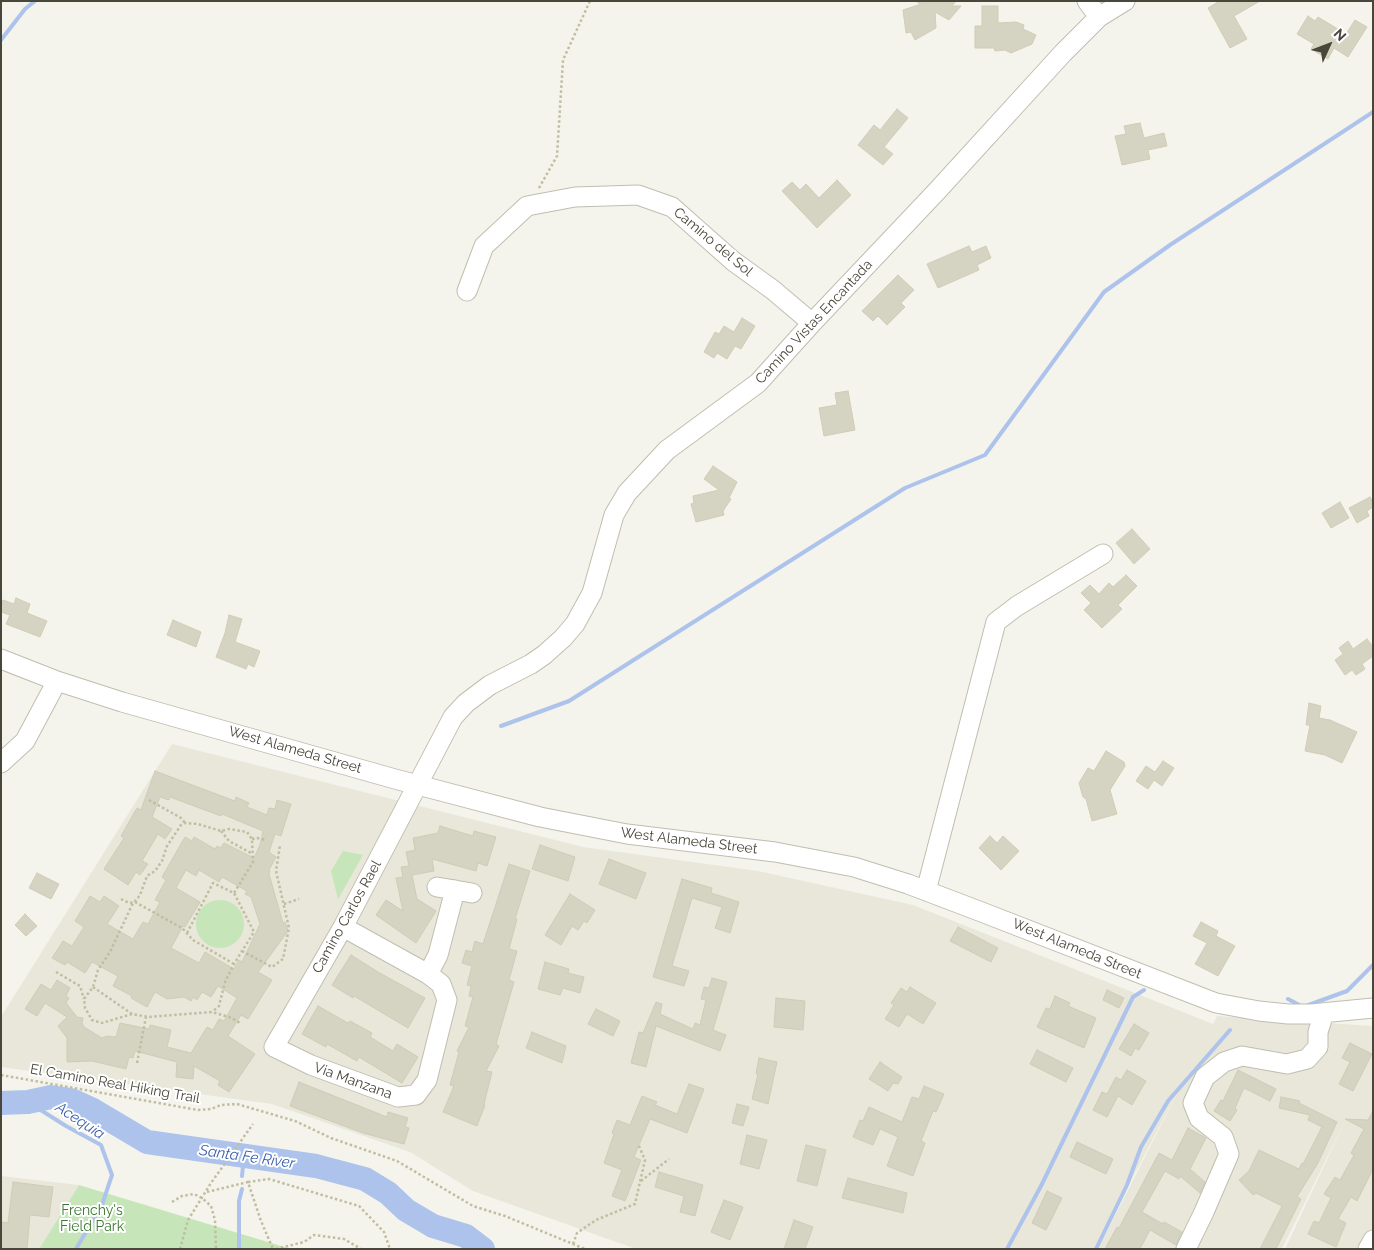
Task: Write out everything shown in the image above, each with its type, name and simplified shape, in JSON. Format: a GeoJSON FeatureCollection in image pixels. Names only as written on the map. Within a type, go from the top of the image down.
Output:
{"type":"FeatureCollection","features":[{"type":"Feature","properties":{"kind":"street"},"geometry":{"type":"LineString","coordinates":[[1087,1],[1099,17]]}},
{"type":"Feature","properties":{"kind":"street","name":"Camino Vistas Encantada"},"geometry":{"type":"LineString","coordinates":[[418,785],[453,717],[466,703],[490,685],[531,664],[544,655],[575,624],[592,593],[614,514],[627,493],[667,450],[758,383],[1063,53],[1099,17],[1125,1]]}},
{"type":"Feature","properties":{"kind":"street","name":"Camino del Sol"},"geometry":{"type":"LineString","coordinates":[[528,206],[575,197],[638,195],[672,207],[733,261],[773,290],[812,323]]}},
{"type":"Feature","properties":{"kind":"street"},"geometry":{"type":"LineString","coordinates":[[467,291],[484,246],[528,206]]}},
{"type":"Feature","properties":{"kind":"street"},"geometry":{"type":"LineString","coordinates":[[926,891],[996,622],[1017,606],[1103,554]]}},
{"type":"Feature","properties":{"kind":"street","name":"West Alameda Street"},"geometry":{"type":"LineString","coordinates":[[1,659],[57,681],[173,717],[540,817],[606,830],[823,860],[868,872],[926,891],[1216,1003],[1276,1013],[1324,1013],[1373,1008]]}},
{"type":"Feature","properties":{"kind":"street"},"geometry":{"type":"LineString","coordinates":[[1,763],[25,740],[57,681]]}},
{"type":"Feature","properties":{"kind":"street","name":"Camino Carlos Rael"},"geometry":{"type":"LineString","coordinates":[[274,1047],[343,927],[418,785]]}},
{"type":"Feature","properties":{"kind":"street"},"geometry":{"type":"LineString","coordinates":[[428,974],[438,955],[464,892],[437,887]]}},
{"type":"Feature","properties":{"kind":"street","name":"Via Manzana"},"geometry":{"type":"LineString","coordinates":[[274,1047],[311,1065],[398,1097],[416,1095],[427,1080],[447,1000],[441,984],[428,974],[343,927]]}},
{"type":"Feature","properties":{"kind":"street"},"geometry":{"type":"LineString","coordinates":[[1186,1249],[1229,1154],[1223,1137],[1199,1118],[1193,1103],[1204,1077],[1224,1062],[1242,1056],[1287,1064],[1307,1058],[1318,1047],[1318,1032],[1324,1013]]}},
{"type":"Feature","properties":{"kind":"street"},"geometry":{"type":"LineString","coordinates":[[1368,1249],[1373,1240]]}},
{"type":"Feature","properties":{"kind":"path"},"geometry":{"type":"LineString","coordinates":[[528,206],[557,156],[563,60],[590,1]]}},
{"type":"Feature","properties":{"kind":"path"},"geometry":{"type":"LineString","coordinates":[[149,800],[181,818],[185,823]]}},
{"type":"Feature","properties":{"kind":"path"},"geometry":{"type":"LineString","coordinates":[[84,998],[93,987],[98,970],[110,952],[140,895],[147,876],[155,871],[162,861],[167,846],[182,825],[185,823],[198,824],[221,831],[239,829],[247,832],[252,839],[253,862],[234,892]]}},
{"type":"Feature","properties":{"kind":"path"},"geometry":{"type":"LineString","coordinates":[[221,831],[229,841],[250,853],[253,852]]}},
{"type":"Feature","properties":{"kind":"path"},"geometry":{"type":"LineString","coordinates":[[252,839],[266,840]]}},
{"type":"Feature","properties":{"kind":"path"},"geometry":{"type":"LineString","coordinates":[[242,951],[272,967],[283,959],[289,928],[276,871],[280,845]]}},
{"type":"Feature","properties":{"kind":"path"},"geometry":{"type":"LineString","coordinates":[[187,933],[213,883],[234,892],[254,932],[225,982],[219,1006],[212,1012]]}},
{"type":"Feature","properties":{"kind":"path"},"geometry":{"type":"LineString","coordinates":[[121,899],[129,903],[135,902],[182,928],[193,940],[234,964]]}},
{"type":"Feature","properties":{"kind":"path"},"geometry":{"type":"LineString","coordinates":[[284,904],[299,899]]}},
{"type":"Feature","properties":{"kind":"path"},"geometry":{"type":"LineString","coordinates":[[56,972],[80,986],[85,1008],[92,1020],[102,1023],[132,1014]]}},
{"type":"Feature","properties":{"kind":"path"},"geometry":{"type":"LineString","coordinates":[[93,987],[132,1014],[146,1017],[212,1012],[232,1018],[240,1023]]}},
{"type":"Feature","properties":{"kind":"path"},"geometry":{"type":"LineString","coordinates":[[137,1063],[146,1017]]}},
{"type":"Feature","properties":{"kind":"path","name":"El Camino Real Hiking Trail"},"geometry":{"type":"LineString","coordinates":[[1,1076],[198,1110],[237,1104],[295,1121],[331,1138],[397,1161],[473,1206],[505,1216],[585,1249]]}},
{"type":"Feature","properties":{"kind":"path"},"geometry":{"type":"LineString","coordinates":[[180,1249],[188,1220],[252,1124]]}},
{"type":"Feature","properties":{"kind":"path"},"geometry":{"type":"LineString","coordinates":[[573,1244],[576,1233],[596,1220],[635,1204],[645,1160],[639,1146]]}},
{"type":"Feature","properties":{"kind":"path"},"geometry":{"type":"LineString","coordinates":[[640,1182],[669,1159]]}},
{"type":"Feature","properties":{"kind":"path"},"geometry":{"type":"LineString","coordinates":[[206,1192],[269,1179],[360,1206],[384,1232],[390,1249]]}},
{"type":"Feature","properties":{"kind":"path"},"geometry":{"type":"LineString","coordinates":[[248,1182],[261,1221],[274,1249],[304,1242],[314,1236],[344,1239],[361,1249]]}},
{"type":"Feature","properties":{"kind":"path"},"geometry":{"type":"LineString","coordinates":[[172,1202],[182,1196],[194,1194],[211,1206],[215,1220],[216,1249]]}},
{"type":"Feature","properties":{"kind":"shaded area"},"geometry":{"type":"Polygon","coordinates":[[[172,744],[583,847],[758,871],[913,905],[1213,1024],[1217,1016],[1373,1026],[1373,1249],[1285,1249],[1346,1119],[1282,1249],[1098,1249],[1184,1080],[1095,1249],[636,1249],[473,1191],[410,1152],[272,1104],[1,1067],[1,1017],[172,744]]]}},
{"type":"Feature","properties":{"kind":"shaded area"},"geometry":{"type":"Polygon","coordinates":[[[1,1176],[79,1185],[39,1249],[1,1249],[1,1176]]]}},
{"type":"Feature","properties":{"kind":"green space"},"geometry":{"type":"Polygon","coordinates":[[[343,851],[363,855],[338,899],[331,871],[343,851]]]}},
{"type":"Feature","properties":{"kind":"green space"},"geometry":{"type":"Polygon","coordinates":[[[220,900],[229,902],[237,907],[242,915],[244,924],[242,933],[237,941],[229,946],[220,948],[211,946],[203,941],[198,933],[196,924],[198,915],[203,907],[211,902],[220,900]]]}},
{"type":"Feature","properties":{"kind":"green space","name":"Frenchy's Field Park"},"geometry":{"type":"Polygon","coordinates":[[[79,1185],[291,1249],[39,1249],[79,1185]]]}},
{"type":"Feature","properties":{"kind":"building"},"geometry":{"type":"Polygon","coordinates":[[[915,1],[956,1],[952,6],[961,6],[949,20],[935,12],[936,28],[915,40],[911,32],[906,33],[903,10],[921,4],[915,1]]]}},
{"type":"Feature","properties":{"kind":"building"},"geometry":{"type":"Polygon","coordinates":[[[1220,1],[1260,1],[1234,16],[1247,39],[1230,48],[1208,8],[1220,1]]]}},
{"type":"Feature","properties":{"kind":"building"},"geometry":{"type":"Polygon","coordinates":[[[982,6],[998,6],[998,23],[1016,22],[1024,25],[1023,29],[1036,35],[1032,44],[1011,53],[1005,50],[995,51],[994,48],[975,48],[975,26],[982,26],[982,6]]]}},
{"type":"Feature","properties":{"kind":"building"},"geometry":{"type":"Polygon","coordinates":[[[1308,16],[1315,21],[1318,17],[1346,34],[1355,20],[1367,27],[1348,57],[1334,48],[1328,59],[1311,49],[1314,44],[1297,34],[1308,16]]]}},
{"type":"Feature","properties":{"kind":"building"},"geometry":{"type":"Polygon","coordinates":[[[897,109],[908,118],[884,147],[893,154],[883,165],[858,145],[874,125],[880,130],[897,109]]]}},
{"type":"Feature","properties":{"kind":"building"},"geometry":{"type":"Polygon","coordinates":[[[1140,123],[1144,138],[1164,133],[1167,146],[1148,150],[1150,159],[1122,165],[1115,136],[1126,134],[1124,126],[1140,123]]]}},
{"type":"Feature","properties":{"kind":"building"},"geometry":{"type":"Polygon","coordinates":[[[837,180],[851,195],[817,228],[782,191],[792,182],[800,190],[806,184],[819,198],[837,180]]]}},
{"type":"Feature","properties":{"kind":"building"},"geometry":{"type":"Polygon","coordinates":[[[969,246],[972,252],[986,246],[991,258],[977,265],[979,270],[938,288],[927,264],[969,246]]]}},
{"type":"Feature","properties":{"kind":"building"},"geometry":{"type":"Polygon","coordinates":[[[898,275],[914,290],[901,303],[905,307],[887,325],[878,316],[873,321],[862,311],[898,275]]]}},
{"type":"Feature","properties":{"kind":"building"},"geometry":{"type":"Polygon","coordinates":[[[742,318],[755,326],[741,349],[735,346],[727,359],[717,353],[714,358],[704,352],[715,332],[719,334],[724,326],[734,332],[742,318]]]}},
{"type":"Feature","properties":{"kind":"building"},"geometry":{"type":"Polygon","coordinates":[[[848,391],[855,430],[824,436],[819,408],[837,405],[835,393],[848,391]]]}},
{"type":"Feature","properties":{"kind":"building"},"geometry":{"type":"Polygon","coordinates":[[[713,466],[737,482],[729,498],[731,499],[723,511],[724,515],[696,522],[691,504],[694,503],[693,496],[719,490],[704,479],[713,466]]]}},
{"type":"Feature","properties":{"kind":"building"},"geometry":{"type":"Polygon","coordinates":[[[1370,497],[1373,507],[1367,511],[1369,516],[1357,523],[1349,508],[1370,497]]]}},
{"type":"Feature","properties":{"kind":"building"},"geometry":{"type":"Polygon","coordinates":[[[1340,502],[1349,518],[1331,528],[1322,513],[1340,502]]]}},
{"type":"Feature","properties":{"kind":"building"},"geometry":{"type":"Polygon","coordinates":[[[1132,529],[1150,549],[1134,564],[1116,543],[1132,529]]]}},
{"type":"Feature","properties":{"kind":"building"},"geometry":{"type":"Polygon","coordinates":[[[1126,575],[1137,586],[1118,605],[1122,609],[1102,628],[1084,610],[1091,603],[1081,593],[1090,585],[1099,594],[1109,583],[1113,587],[1126,575]]]}},
{"type":"Feature","properties":{"kind":"building"},"geometry":{"type":"Polygon","coordinates":[[[16,598],[30,604],[27,613],[47,621],[40,637],[6,624],[10,615],[1,612],[1,605],[3,600],[14,604],[16,598]]]}},
{"type":"Feature","properties":{"kind":"building"},"geometry":{"type":"Polygon","coordinates":[[[229,615],[242,619],[235,642],[260,651],[254,667],[248,664],[246,669],[216,657],[225,633],[229,615]]]}},
{"type":"Feature","properties":{"kind":"building"},"geometry":{"type":"Polygon","coordinates":[[[173,620],[201,632],[196,647],[167,635],[173,620]]]}},
{"type":"Feature","properties":{"kind":"building"},"geometry":{"type":"Polygon","coordinates":[[[1367,639],[1373,647],[1373,656],[1362,664],[1365,669],[1356,675],[1352,670],[1345,675],[1335,660],[1343,654],[1339,648],[1348,641],[1353,649],[1367,639]]]}},
{"type":"Feature","properties":{"kind":"building"},"geometry":{"type":"Polygon","coordinates":[[[1309,703],[1321,706],[1319,718],[1330,720],[1357,732],[1342,763],[1325,755],[1305,751],[1310,725],[1306,725],[1309,703]]]}},
{"type":"Feature","properties":{"kind":"building"},"geometry":{"type":"Polygon","coordinates":[[[1106,751],[1124,762],[1125,766],[1110,790],[1117,814],[1092,821],[1079,783],[1088,768],[1094,771],[1106,751]]]}},
{"type":"Feature","properties":{"kind":"building"},"geometry":{"type":"Polygon","coordinates":[[[1163,761],[1174,768],[1162,786],[1154,780],[1148,789],[1136,781],[1146,766],[1155,772],[1163,761]]]}},
{"type":"Feature","properties":{"kind":"building"},"geometry":{"type":"Polygon","coordinates":[[[155,771],[235,801],[236,797],[249,803],[247,807],[267,815],[269,808],[275,809],[277,800],[291,804],[281,836],[275,834],[269,852],[276,857],[269,870],[269,874],[283,923],[285,922],[288,931],[258,972],[272,980],[248,1019],[241,1015],[228,1036],[255,1054],[229,1092],[218,1085],[220,1081],[194,1066],[193,1079],[176,1077],[177,1062],[135,1051],[133,1058],[129,1057],[126,1069],[92,1061],[67,1062],[67,1038],[58,1026],[67,1017],[45,1003],[37,1016],[25,1009],[41,984],[51,990],[57,980],[70,988],[66,996],[69,998],[66,1003],[77,1017],[83,1018],[82,1023],[84,1027],[102,1038],[107,1036],[116,1037],[120,1023],[149,1029],[150,1025],[171,1030],[167,1047],[191,1053],[207,1027],[213,1030],[219,1019],[224,1021],[237,998],[218,986],[211,997],[202,992],[197,1000],[193,997],[191,1001],[184,997],[167,999],[155,992],[147,1007],[113,986],[118,976],[92,962],[85,973],[67,962],[65,965],[52,958],[63,941],[72,946],[84,927],[75,921],[90,896],[100,902],[104,896],[119,906],[107,924],[133,939],[143,922],[148,924],[160,902],[155,900],[166,880],[162,877],[185,837],[192,841],[194,837],[215,849],[217,846],[221,848],[224,843],[254,858],[260,845],[263,831],[222,814],[221,816],[170,797],[169,800],[160,797],[152,817],[172,829],[165,839],[158,834],[142,861],[148,864],[140,875],[136,872],[128,885],[104,869],[124,838],[121,836],[137,808],[141,810],[155,771]],[[186,870],[176,888],[200,902],[185,927],[183,926],[171,948],[199,963],[205,952],[234,969],[239,960],[242,962],[260,924],[251,897],[245,894],[247,891],[222,877],[219,882],[199,870],[196,876],[186,870]]]}},
{"type":"Feature","properties":{"kind":"building"},"geometry":{"type":"Polygon","coordinates":[[[440,826],[473,836],[474,831],[496,837],[487,866],[478,863],[476,871],[432,859],[434,871],[412,875],[417,899],[436,911],[416,943],[376,915],[386,900],[403,911],[396,878],[403,877],[401,867],[409,866],[406,852],[415,850],[413,838],[438,833],[440,826]]]}},
{"type":"Feature","properties":{"kind":"building"},"geometry":{"type":"Polygon","coordinates":[[[990,836],[997,843],[1003,836],[1019,851],[1001,870],[979,848],[990,836]]]}},
{"type":"Feature","properties":{"kind":"building"},"geometry":{"type":"Polygon","coordinates":[[[540,845],[575,857],[568,881],[532,869],[540,845]]]}},
{"type":"Feature","properties":{"kind":"building"},"geometry":{"type":"Polygon","coordinates":[[[609,859],[646,873],[636,899],[599,884],[609,859]]]}},
{"type":"Feature","properties":{"kind":"building"},"geometry":{"type":"Polygon","coordinates":[[[509,864],[530,871],[515,919],[517,919],[509,949],[517,951],[509,980],[514,982],[496,1044],[499,1046],[486,1071],[492,1072],[485,1105],[477,1126],[443,1112],[454,1086],[450,1085],[459,1052],[457,1051],[469,1027],[465,1026],[473,997],[469,996],[471,986],[467,985],[472,966],[462,963],[466,950],[472,952],[475,941],[483,944],[509,864]]]}},
{"type":"Feature","properties":{"kind":"building"},"geometry":{"type":"Polygon","coordinates":[[[37,873],[59,884],[51,899],[29,888],[37,873]]]}},
{"type":"Feature","properties":{"kind":"building"},"geometry":{"type":"Polygon","coordinates":[[[682,879],[712,888],[711,893],[739,902],[730,933],[715,928],[722,907],[692,898],[672,966],[689,971],[684,986],[653,977],[682,879]]]}},
{"type":"Feature","properties":{"kind":"building"},"geometry":{"type":"Polygon","coordinates":[[[570,894],[595,910],[587,923],[584,921],[578,930],[572,926],[561,945],[545,935],[570,894]]]}},
{"type":"Feature","properties":{"kind":"building"},"geometry":{"type":"Polygon","coordinates":[[[25,914],[37,926],[26,936],[15,925],[25,914]]]}},
{"type":"Feature","properties":{"kind":"building"},"geometry":{"type":"Polygon","coordinates":[[[1201,922],[1218,931],[1216,936],[1235,946],[1218,976],[1195,964],[1207,943],[1193,936],[1201,922]]]}},
{"type":"Feature","properties":{"kind":"building"},"geometry":{"type":"Polygon","coordinates":[[[958,927],[998,948],[991,962],[950,941],[958,927]]]}},
{"type":"Feature","properties":{"kind":"building"},"geometry":{"type":"Polygon","coordinates":[[[351,955],[425,998],[408,1028],[332,985],[351,955]]]}},
{"type":"Feature","properties":{"kind":"building"},"geometry":{"type":"Polygon","coordinates":[[[545,962],[569,969],[568,973],[584,977],[580,993],[563,988],[560,995],[538,989],[545,962]]]}},
{"type":"Feature","properties":{"kind":"building"},"geometry":{"type":"Polygon","coordinates":[[[712,978],[727,982],[713,1030],[726,1035],[720,1051],[656,1026],[646,1067],[631,1063],[639,1032],[643,1033],[656,1002],[662,1004],[660,1014],[693,1029],[695,1023],[700,1025],[706,1000],[701,999],[704,987],[709,988],[712,978]]]}},
{"type":"Feature","properties":{"kind":"building"},"geometry":{"type":"Polygon","coordinates":[[[910,987],[936,1003],[923,1024],[907,1014],[899,1027],[885,1019],[894,1005],[891,1003],[901,988],[907,992],[910,987]]]}},
{"type":"Feature","properties":{"kind":"building"},"geometry":{"type":"Polygon","coordinates":[[[1107,990],[1124,998],[1119,1008],[1103,1000],[1107,990]]]}},
{"type":"Feature","properties":{"kind":"building"},"geometry":{"type":"Polygon","coordinates":[[[1055,996],[1070,1003],[1068,1006],[1096,1018],[1084,1048],[1037,1027],[1046,1008],[1050,1009],[1055,996]]]}},
{"type":"Feature","properties":{"kind":"building"},"geometry":{"type":"Polygon","coordinates":[[[776,998],[805,1001],[803,1030],[774,1027],[776,998]]]}},
{"type":"Feature","properties":{"kind":"building"},"geometry":{"type":"Polygon","coordinates":[[[318,1006],[348,1023],[350,1021],[372,1033],[370,1037],[393,1051],[397,1044],[418,1057],[402,1083],[359,1057],[357,1061],[327,1044],[326,1047],[302,1034],[318,1006]]]}},
{"type":"Feature","properties":{"kind":"building"},"geometry":{"type":"Polygon","coordinates":[[[596,1009],[620,1021],[613,1036],[588,1024],[596,1009]]]}},
{"type":"Feature","properties":{"kind":"building"},"geometry":{"type":"Polygon","coordinates":[[[1134,1024],[1149,1033],[1139,1050],[1135,1048],[1131,1056],[1119,1049],[1134,1024]]]}},
{"type":"Feature","properties":{"kind":"building"},"geometry":{"type":"Polygon","coordinates":[[[532,1032],[566,1046],[562,1063],[526,1048],[532,1032]]]}},
{"type":"Feature","properties":{"kind":"building"},"geometry":{"type":"Polygon","coordinates":[[[1350,1043],[1372,1054],[1353,1091],[1339,1084],[1350,1062],[1342,1058],[1350,1043]]]}},
{"type":"Feature","properties":{"kind":"building"},"geometry":{"type":"Polygon","coordinates":[[[1037,1050],[1073,1068],[1066,1082],[1030,1064],[1037,1050]]]}},
{"type":"Feature","properties":{"kind":"building"},"geometry":{"type":"Polygon","coordinates":[[[759,1058],[777,1062],[768,1104],[752,1099],[758,1074],[756,1074],[759,1058]]]}},
{"type":"Feature","properties":{"kind":"building"},"geometry":{"type":"Polygon","coordinates":[[[880,1062],[902,1077],[898,1084],[893,1083],[888,1091],[869,1079],[880,1062]]]}},
{"type":"Feature","properties":{"kind":"building"},"geometry":{"type":"Polygon","coordinates":[[[1127,1070],[1146,1081],[1132,1105],[1118,1096],[1107,1117],[1093,1110],[1102,1092],[1107,1094],[1116,1077],[1121,1080],[1127,1070]]]}},
{"type":"Feature","properties":{"kind":"building"},"geometry":{"type":"Polygon","coordinates":[[[1238,1070],[1276,1089],[1270,1101],[1244,1088],[1235,1108],[1237,1110],[1230,1121],[1214,1111],[1221,1100],[1223,1101],[1238,1070]]]}},
{"type":"Feature","properties":{"kind":"building"},"geometry":{"type":"Polygon","coordinates":[[[299,1082],[387,1117],[388,1112],[408,1118],[405,1127],[409,1128],[404,1144],[363,1133],[290,1106],[299,1082]]]}},
{"type":"Feature","properties":{"kind":"building"},"geometry":{"type":"Polygon","coordinates":[[[689,1084],[704,1089],[687,1133],[650,1119],[634,1157],[641,1160],[625,1201],[612,1196],[622,1170],[604,1163],[617,1120],[630,1125],[642,1096],[657,1102],[655,1105],[677,1114],[689,1084]]]}},
{"type":"Feature","properties":{"kind":"building"},"geometry":{"type":"Polygon","coordinates":[[[924,1086],[944,1094],[936,1112],[933,1111],[921,1141],[925,1143],[913,1176],[887,1166],[898,1137],[880,1129],[873,1145],[853,1137],[860,1120],[863,1121],[869,1107],[902,1122],[912,1097],[919,1099],[924,1086]]]}},
{"type":"Feature","properties":{"kind":"building"},"geometry":{"type":"Polygon","coordinates":[[[1281,1097],[1300,1101],[1299,1103],[1337,1122],[1318,1163],[1297,1197],[1301,1199],[1276,1249],[1260,1249],[1282,1206],[1256,1193],[1253,1195],[1239,1180],[1249,1171],[1259,1150],[1299,1169],[1322,1127],[1308,1120],[1310,1115],[1279,1108],[1281,1097]]]}},
{"type":"Feature","properties":{"kind":"building"},"geometry":{"type":"Polygon","coordinates":[[[737,1104],[749,1107],[743,1126],[732,1123],[737,1104]]]}},
{"type":"Feature","properties":{"kind":"building"},"geometry":{"type":"Polygon","coordinates":[[[1373,1111],[1373,1169],[1357,1201],[1351,1197],[1338,1219],[1346,1223],[1336,1247],[1308,1234],[1314,1221],[1319,1223],[1331,1198],[1324,1194],[1335,1177],[1340,1180],[1354,1155],[1351,1153],[1364,1129],[1345,1119],[1368,1120],[1373,1111]]]}},
{"type":"Feature","properties":{"kind":"building"},"geometry":{"type":"Polygon","coordinates":[[[1188,1128],[1206,1138],[1190,1169],[1205,1182],[1200,1193],[1180,1176],[1179,1179],[1165,1171],[1142,1212],[1182,1232],[1176,1245],[1150,1230],[1140,1249],[1105,1249],[1117,1227],[1119,1228],[1159,1153],[1172,1160],[1188,1128]]]}},
{"type":"Feature","properties":{"kind":"building"},"geometry":{"type":"Polygon","coordinates":[[[747,1135],[767,1140],[759,1169],[740,1164],[747,1135]]]}},
{"type":"Feature","properties":{"kind":"building"},"geometry":{"type":"Polygon","coordinates":[[[1077,1142],[1113,1159],[1106,1174],[1070,1157],[1077,1142]]]}},
{"type":"Feature","properties":{"kind":"building"},"geometry":{"type":"Polygon","coordinates":[[[806,1145],[826,1150],[817,1186],[797,1181],[806,1145]]]}},
{"type":"Feature","properties":{"kind":"building"},"geometry":{"type":"Polygon","coordinates":[[[659,1172],[703,1185],[695,1216],[680,1212],[684,1196],[655,1187],[659,1172]]]}},
{"type":"Feature","properties":{"kind":"building"},"geometry":{"type":"Polygon","coordinates":[[[848,1178],[907,1193],[903,1213],[842,1198],[848,1178]]]}},
{"type":"Feature","properties":{"kind":"building"},"geometry":{"type":"Polygon","coordinates":[[[13,1182],[53,1187],[49,1217],[30,1215],[27,1249],[1,1249],[1,1222],[8,1223],[13,1182]]]}},
{"type":"Feature","properties":{"kind":"building"},"geometry":{"type":"Polygon","coordinates":[[[1047,1191],[1062,1198],[1046,1230],[1032,1223],[1047,1191]]]}},
{"type":"Feature","properties":{"kind":"building"},"geometry":{"type":"Polygon","coordinates":[[[724,1200],[743,1207],[730,1240],[711,1232],[724,1200]]]}},
{"type":"Feature","properties":{"kind":"building"},"geometry":{"type":"Polygon","coordinates":[[[794,1220],[813,1227],[805,1249],[784,1249],[794,1220]]]}},
{"type":"Feature","properties":{"kind":"waterway"},"geometry":{"type":"LineString","coordinates":[[1,40],[25,9],[35,1]]}},
{"type":"Feature","properties":{"kind":"waterway"},"geometry":{"type":"LineString","coordinates":[[501,726],[569,701],[905,488],[985,455],[1104,292],[1170,245],[1373,112]]}},
{"type":"Feature","properties":{"kind":"waterway"},"geometry":{"type":"LineString","coordinates":[[1288,999],[1303,1007],[1347,991],[1373,965]]}},
{"type":"Feature","properties":{"kind":"waterway"},"geometry":{"type":"LineString","coordinates":[[1007,1249],[1041,1186],[1133,997],[1144,990]]}},
{"type":"Feature","properties":{"kind":"waterway"},"geometry":{"type":"LineString","coordinates":[[1096,1249],[1127,1185],[1141,1147],[1168,1101],[1230,1030]]}},
{"type":"Feature","properties":{"kind":"waterway","name":"Santa Fe River"},"geometry":{"type":"LineString","coordinates":[[1,1103],[28,1102],[51,1097],[71,1100],[93,1110],[147,1142],[316,1166],[365,1179],[388,1193],[406,1210],[433,1226],[466,1236],[483,1249]]}},
{"type":"Feature","properties":{"kind":"waterway","name":"Acequia"},"geometry":{"type":"LineString","coordinates":[[28,1102],[101,1145],[112,1175],[102,1205],[76,1249]]}},
{"type":"Feature","properties":{"kind":"waterway"},"geometry":{"type":"LineString","coordinates":[[242,1176],[244,1156]]}},
{"type":"Feature","properties":{"kind":"waterway"},"geometry":{"type":"LineString","coordinates":[[239,1249],[239,1201],[242,1189]]}}]}
